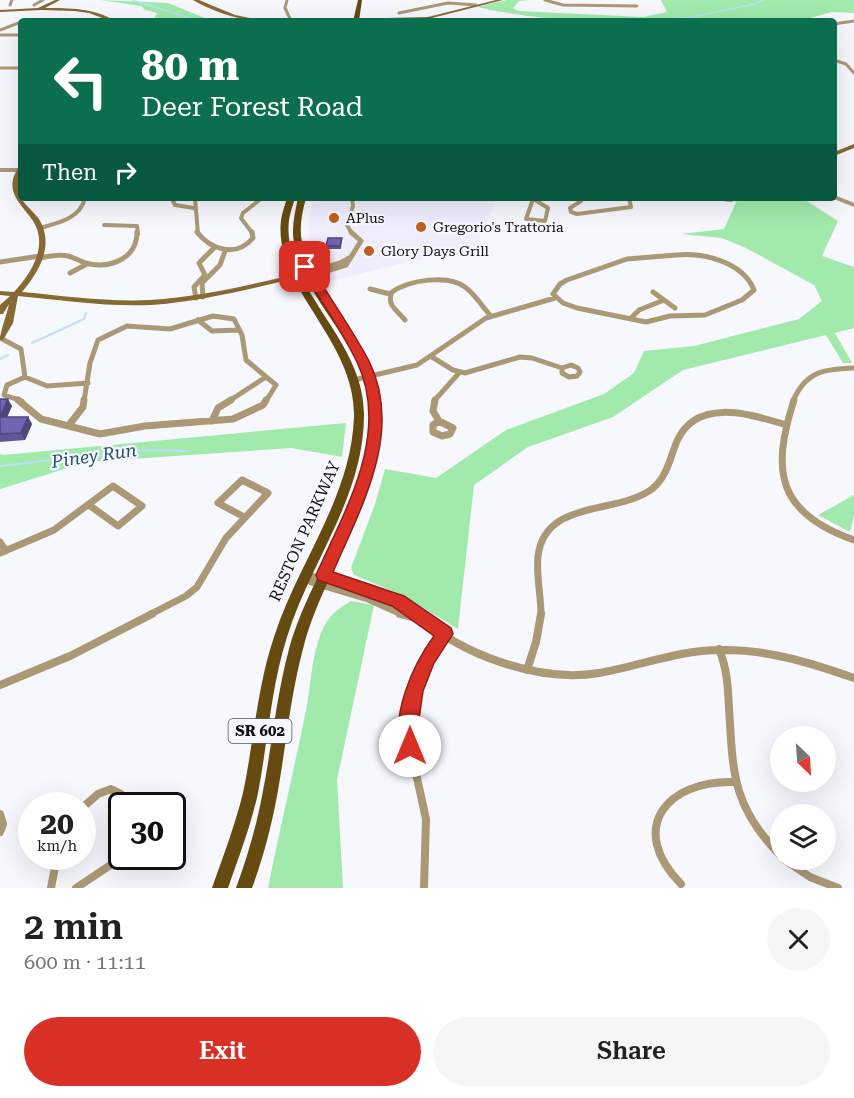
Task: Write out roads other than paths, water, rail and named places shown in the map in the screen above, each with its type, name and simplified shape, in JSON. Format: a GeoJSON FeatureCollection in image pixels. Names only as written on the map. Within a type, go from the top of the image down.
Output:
{"type":"FeatureCollection","features":[{"type":"Feature","properties":{"kind":"main road"},"geometry":{"type":"LineString","coordinates":[[357,18],[360,0]]}},
{"type":"Feature","properties":{"kind":"main road"},"geometry":{"type":"LineString","coordinates":[[364,18],[366,11]]}},
{"type":"Feature","properties":{"kind":"main road","name":"RESTON PARKWAY"},"geometry":{"type":"LineString","coordinates":[[220,888],[250,794],[271,670],[287,615],[348,482],[355,456],[359,414],[354,381],[343,351],[297,276],[285,241],[284,224],[290,201]]}},
{"type":"Feature","properties":{"kind":"main road","name":"SR 602"},"geometry":{"type":"LineString","coordinates":[[244,888],[263,825],[290,669],[302,626],[362,490],[371,458],[375,425],[369,378],[355,345],[300,257],[296,239],[296,222],[301,201]]}},
{"type":"Feature","properties":{"kind":"street"},"geometry":{"type":"LineString","coordinates":[[10,5],[12,0]]}},
{"type":"Feature","properties":{"kind":"street"},"geometry":{"type":"LineString","coordinates":[[34,5],[43,0]]}},
{"type":"Feature","properties":{"kind":"street"},"geometry":{"type":"LineString","coordinates":[[27,18],[37,10],[58,0]]}},
{"type":"Feature","properties":{"kind":"street"},"geometry":{"type":"LineString","coordinates":[[195,0],[234,16],[245,18]]}},
{"type":"Feature","properties":{"kind":"street"},"geometry":{"type":"LineString","coordinates":[[287,0],[285,8],[290,18]]}},
{"type":"Feature","properties":{"kind":"street"},"geometry":{"type":"LineString","coordinates":[[399,13],[450,0],[476,5]]}},
{"type":"Feature","properties":{"kind":"street"},"geometry":{"type":"LineString","coordinates":[[431,18],[501,0]]}},
{"type":"Feature","properties":{"kind":"street"},"geometry":{"type":"LineString","coordinates":[[545,0],[564,5],[637,6]]}},
{"type":"Feature","properties":{"kind":"street"},"geometry":{"type":"LineString","coordinates":[[0,11],[89,12],[105,18]]}},
{"type":"Feature","properties":{"kind":"street"},"geometry":{"type":"LineString","coordinates":[[837,24],[854,21]]}},
{"type":"Feature","properties":{"kind":"street"},"geometry":{"type":"LineString","coordinates":[[0,30],[18,23]]}},
{"type":"Feature","properties":{"kind":"street"},"geometry":{"type":"LineString","coordinates":[[0,35],[18,35]]}},
{"type":"Feature","properties":{"kind":"street"},"geometry":{"type":"LineString","coordinates":[[837,61],[854,64]]}},
{"type":"Feature","properties":{"kind":"street"},"geometry":{"type":"LineString","coordinates":[[846,64],[854,74]]}},
{"type":"Feature","properties":{"kind":"street"},"geometry":{"type":"LineString","coordinates":[[0,68],[18,68]]}},
{"type":"Feature","properties":{"kind":"street"},"geometry":{"type":"LineString","coordinates":[[837,153],[854,146]]}},
{"type":"Feature","properties":{"kind":"street"},"geometry":{"type":"LineString","coordinates":[[0,170],[18,168]]}},
{"type":"Feature","properties":{"kind":"street"},"geometry":{"type":"LineString","coordinates":[[0,312],[40,257],[43,241],[40,228],[32,216],[18,205],[11,195],[10,184],[18,170]]}},
{"type":"Feature","properties":{"kind":"street"},"geometry":{"type":"LineString","coordinates":[[837,197],[854,205]]}},
{"type":"Feature","properties":{"kind":"street"},"geometry":{"type":"LineString","coordinates":[[40,228],[74,215],[82,208],[84,201]]}},
{"type":"Feature","properties":{"kind":"street"},"geometry":{"type":"LineString","coordinates":[[173,201],[175,205],[195,208]]}},
{"type":"Feature","properties":{"kind":"street"},"geometry":{"type":"LineString","coordinates":[[195,201],[197,233],[209,246],[225,251],[248,244],[253,238],[253,233],[241,218],[243,213],[258,201]]}},
{"type":"Feature","properties":{"kind":"street"},"geometry":{"type":"LineString","coordinates":[[0,293],[113,303],[149,303],[200,298],[344,267],[361,241],[352,234],[347,225],[352,201]]}},
{"type":"Feature","properties":{"kind":"street"},"geometry":{"type":"LineString","coordinates":[[532,201],[526,219],[545,221],[548,208],[538,201]]}},
{"type":"Feature","properties":{"kind":"street"},"geometry":{"type":"LineString","coordinates":[[581,201],[570,208],[571,212],[577,214],[631,207],[630,201]]}},
{"type":"Feature","properties":{"kind":"street"},"geometry":{"type":"LineString","coordinates":[[0,262],[69,256],[87,264],[112,264],[127,258],[134,250],[137,226],[104,225]]}},
{"type":"Feature","properties":{"kind":"street"},"geometry":{"type":"LineString","coordinates":[[200,298],[194,287],[204,276],[199,263],[214,248]]}},
{"type":"Feature","properties":{"kind":"street"},"geometry":{"type":"LineString","coordinates":[[200,298],[202,283],[220,265],[225,251]]}},
{"type":"Feature","properties":{"kind":"street"},"geometry":{"type":"LineString","coordinates":[[354,381],[405,369],[432,357],[490,316],[555,298],[577,308],[646,321],[670,316],[705,315],[742,300],[754,290],[754,284],[738,271],[702,255],[647,256],[627,260],[567,280],[556,289],[555,298]]}},
{"type":"Feature","properties":{"kind":"street"},"geometry":{"type":"LineString","coordinates":[[70,273],[87,264]]}},
{"type":"Feature","properties":{"kind":"street"},"geometry":{"type":"LineString","coordinates":[[370,289],[390,294],[406,285],[451,281],[468,289],[477,303],[490,316]]}},
{"type":"Feature","properties":{"kind":"street"},"geometry":{"type":"LineString","coordinates":[[653,292],[675,308]]}},
{"type":"Feature","properties":{"kind":"street"},"geometry":{"type":"LineString","coordinates":[[15,294],[10,311],[9,327],[0,338],[12,342],[21,349],[25,377],[35,385],[53,388],[88,383]]}},
{"type":"Feature","properties":{"kind":"street"},"geometry":{"type":"LineString","coordinates":[[390,294],[390,304],[405,320]]}},
{"type":"Feature","properties":{"kind":"street"},"geometry":{"type":"LineString","coordinates":[[631,318],[639,310],[664,300]]}},
{"type":"Feature","properties":{"kind":"street"},"geometry":{"type":"LineString","coordinates":[[25,377],[7,385],[4,395],[22,401],[41,419],[100,434],[145,426],[233,419],[263,405],[276,386],[246,360],[234,319],[213,315],[170,328],[127,326],[98,340],[90,363],[83,407],[69,425]]}},
{"type":"Feature","properties":{"kind":"street"},"geometry":{"type":"LineString","coordinates":[[198,320],[212,331],[239,330]]}},
{"type":"Feature","properties":{"kind":"street"},"geometry":{"type":"LineString","coordinates":[[432,357],[459,373],[476,372],[519,357],[532,358],[562,368],[571,365],[580,371],[577,376],[569,377],[562,373],[562,368]]}},
{"type":"Feature","properties":{"kind":"street"},"geometry":{"type":"LineString","coordinates":[[854,368],[832,369],[805,380],[794,393],[780,462],[782,480],[786,490],[812,519],[854,540]]}},
{"type":"Feature","properties":{"kind":"street"},"geometry":{"type":"LineString","coordinates":[[439,422],[433,411],[434,401],[459,373]]}},
{"type":"Feature","properties":{"kind":"street"},"geometry":{"type":"LineString","coordinates":[[212,421],[218,408],[266,377]]}},
{"type":"Feature","properties":{"kind":"street"},"geometry":{"type":"LineString","coordinates":[[527,670],[537,645],[541,614],[537,565],[539,552],[542,542],[553,526],[582,510],[631,501],[651,490],[667,473],[680,432],[686,425],[701,416],[731,412],[787,425]]}},
{"type":"Feature","properties":{"kind":"street"},"geometry":{"type":"LineString","coordinates":[[0,685],[70,656],[186,597],[197,587],[226,538],[268,493],[242,480],[218,503],[244,517]]}},
{"type":"Feature","properties":{"kind":"street"},"geometry":{"type":"LineString","coordinates":[[0,542],[3,552],[54,530],[113,486],[142,506],[118,526],[89,505]]}},
{"type":"Feature","properties":{"kind":"street"},"geometry":{"type":"LineString","coordinates":[[304,576],[311,582],[321,580],[368,598],[408,617],[424,620],[445,634],[490,657],[527,670],[571,676],[590,675],[674,656],[719,649],[780,654],[854,678]]}},
{"type":"Feature","properties":{"kind":"street"},"geometry":{"type":"LineString","coordinates":[[424,888],[425,808],[413,765],[408,726],[420,675],[445,634]]}},
{"type":"Feature","properties":{"kind":"street"},"geometry":{"type":"LineString","coordinates":[[719,649],[727,673],[734,783],[751,821],[770,847]]}},
{"type":"Feature","properties":{"kind":"street"},"geometry":{"type":"LineString","coordinates":[[681,884],[662,861],[657,849],[657,826],[663,812],[676,796],[698,784],[734,783]]}},
{"type":"Feature","properties":{"kind":"street"},"geometry":{"type":"LineString","coordinates":[[96,796],[111,789],[117,792]]}},
{"type":"Feature","properties":{"kind":"street"},"geometry":{"type":"LineString","coordinates":[[0,814],[3,824],[0,832]]}},
{"type":"Feature","properties":{"kind":"street"},"geometry":{"type":"LineString","coordinates":[[76,888],[108,867]]}},
{"type":"Feature","properties":{"kind":"street"},"geometry":{"type":"LineString","coordinates":[[51,888],[54,870]]}},
{"type":"Feature","properties":{"kind":"street"},"geometry":{"type":"LineString","coordinates":[[800,870],[810,877],[837,888]]}},
{"type":"Feature","properties":{"kind":"waterway"},"geometry":{"type":"LineString","coordinates":[[132,0],[190,18]]}},
{"type":"Feature","properties":{"kind":"waterway"},"geometry":{"type":"LineString","coordinates":[[687,18],[755,4],[763,0]]}},
{"type":"Feature","properties":{"kind":"waterway"},"geometry":{"type":"LineString","coordinates":[[32,343],[84,319],[86,313]]}},
{"type":"Feature","properties":{"kind":"waterway"},"geometry":{"type":"LineString","coordinates":[[0,359],[8,355]]}},
{"type":"Feature","properties":{"kind":"waterway","name":"Piney Run"},"geometry":{"type":"LineString","coordinates":[[0,466],[140,450],[188,451]]}},
{"type":"Feature","properties":{"kind":"place","name":"APlus"},"geometry":{"type":"Point","coordinates":[334,218]}},
{"type":"Feature","properties":{"kind":"place","name":"Gregorio's Trattoria"},"geometry":{"type":"Point","coordinates":[421,227]}},
{"type":"Feature","properties":{"kind":"place","name":"Glory Days Grill"},"geometry":{"type":"Point","coordinates":[369,251]}}]}
